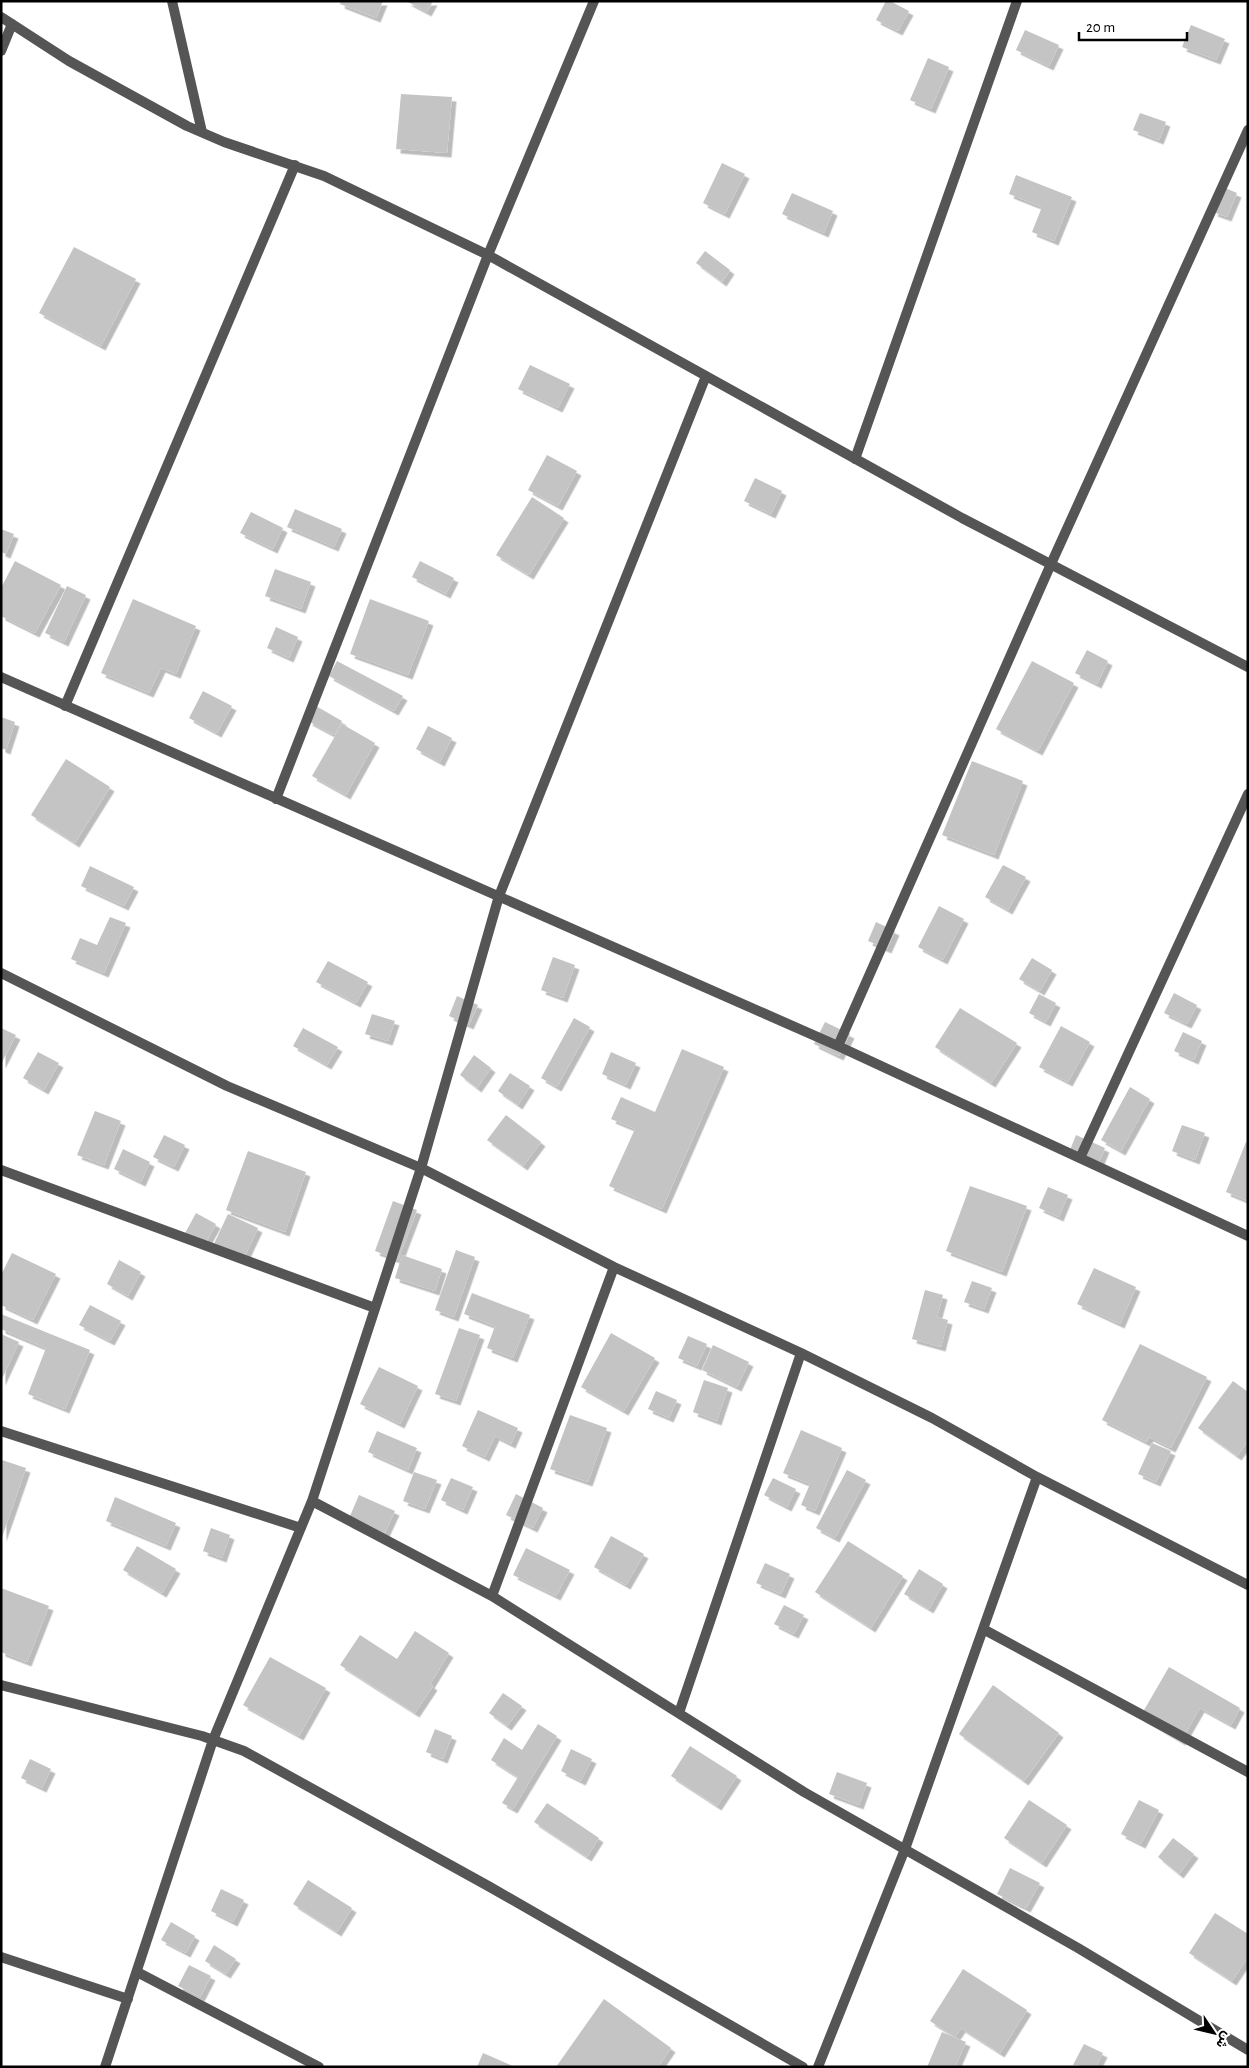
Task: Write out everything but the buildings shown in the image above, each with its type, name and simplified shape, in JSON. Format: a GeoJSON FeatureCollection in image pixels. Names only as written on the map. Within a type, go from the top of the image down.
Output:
{"type":"FeatureCollection","features":[{"type":"Feature","properties":{"kind":"street"},"geometry":{"type":"LineString","coordinates":[[172,1],[202,132]]}},
{"type":"Feature","properties":{"kind":"street"},"geometry":{"type":"LineString","coordinates":[[276,799],[488,255],[594,1]]}},
{"type":"Feature","properties":{"kind":"street"},"geometry":{"type":"LineString","coordinates":[[855,459],[1017,1]]}},
{"type":"Feature","properties":{"kind":"street"},"geometry":{"type":"LineString","coordinates":[[1,17],[69,61],[202,132],[224,142],[295,165],[333,180],[488,255],[962,518],[1248,667]]}},
{"type":"Feature","properties":{"kind":"street"},"geometry":{"type":"LineString","coordinates":[[1,51],[12,24]]}},
{"type":"Feature","properties":{"kind":"street"},"geometry":{"type":"LineString","coordinates":[[838,1046],[1051,564],[1248,130]]}},
{"type":"Feature","properties":{"kind":"street"},"geometry":{"type":"LineString","coordinates":[[65,706],[295,165]]}},
{"type":"Feature","properties":{"kind":"street"},"geometry":{"type":"LineString","coordinates":[[105,2067],[138,1972],[213,1740],[312,1501],[421,1168],[499,896],[706,376]]}},
{"type":"Feature","properties":{"kind":"street"},"geometry":{"type":"LineString","coordinates":[[1,677],[838,1046],[1248,1236]]}},
{"type":"Feature","properties":{"kind":"street"},"geometry":{"type":"LineString","coordinates":[[1080,1158],[1248,794]]}},
{"type":"Feature","properties":{"kind":"street"},"geometry":{"type":"LineString","coordinates":[[1,974],[227,1086],[421,1168],[614,1267],[802,1353],[932,1418],[1038,1476],[1248,1584]]}},
{"type":"Feature","properties":{"kind":"street"},"geometry":{"type":"LineString","coordinates":[[1,1170],[375,1308]]}},
{"type":"Feature","properties":{"kind":"street"},"geometry":{"type":"LineString","coordinates":[[492,1596],[614,1267]]}},
{"type":"Feature","properties":{"kind":"street"},"geometry":{"type":"LineString","coordinates":[[679,1713],[802,1353]]}},
{"type":"Feature","properties":{"kind":"street"},"geometry":{"type":"LineString","coordinates":[[1,1431],[301,1528]]}},
{"type":"Feature","properties":{"kind":"street"},"geometry":{"type":"LineString","coordinates":[[818,2067],[905,1850],[1038,1476]]}},
{"type":"Feature","properties":{"kind":"street"},"geometry":{"type":"LineString","coordinates":[[312,1501],[492,1596],[804,1792],[1078,1948],[1248,2050]]}},
{"type":"Feature","properties":{"kind":"street"},"geometry":{"type":"LineString","coordinates":[[983,1629],[1248,1772]]}},
{"type":"Feature","properties":{"kind":"street"},"geometry":{"type":"LineString","coordinates":[[1,1685],[213,1740],[244,1751],[490,1887],[803,2067]]}},
{"type":"Feature","properties":{"kind":"street"},"geometry":{"type":"LineString","coordinates":[[1,1957],[128,1999]]}},
{"type":"Feature","properties":{"kind":"street"},"geometry":{"type":"LineString","coordinates":[[138,1972],[319,2067]]}}]}
